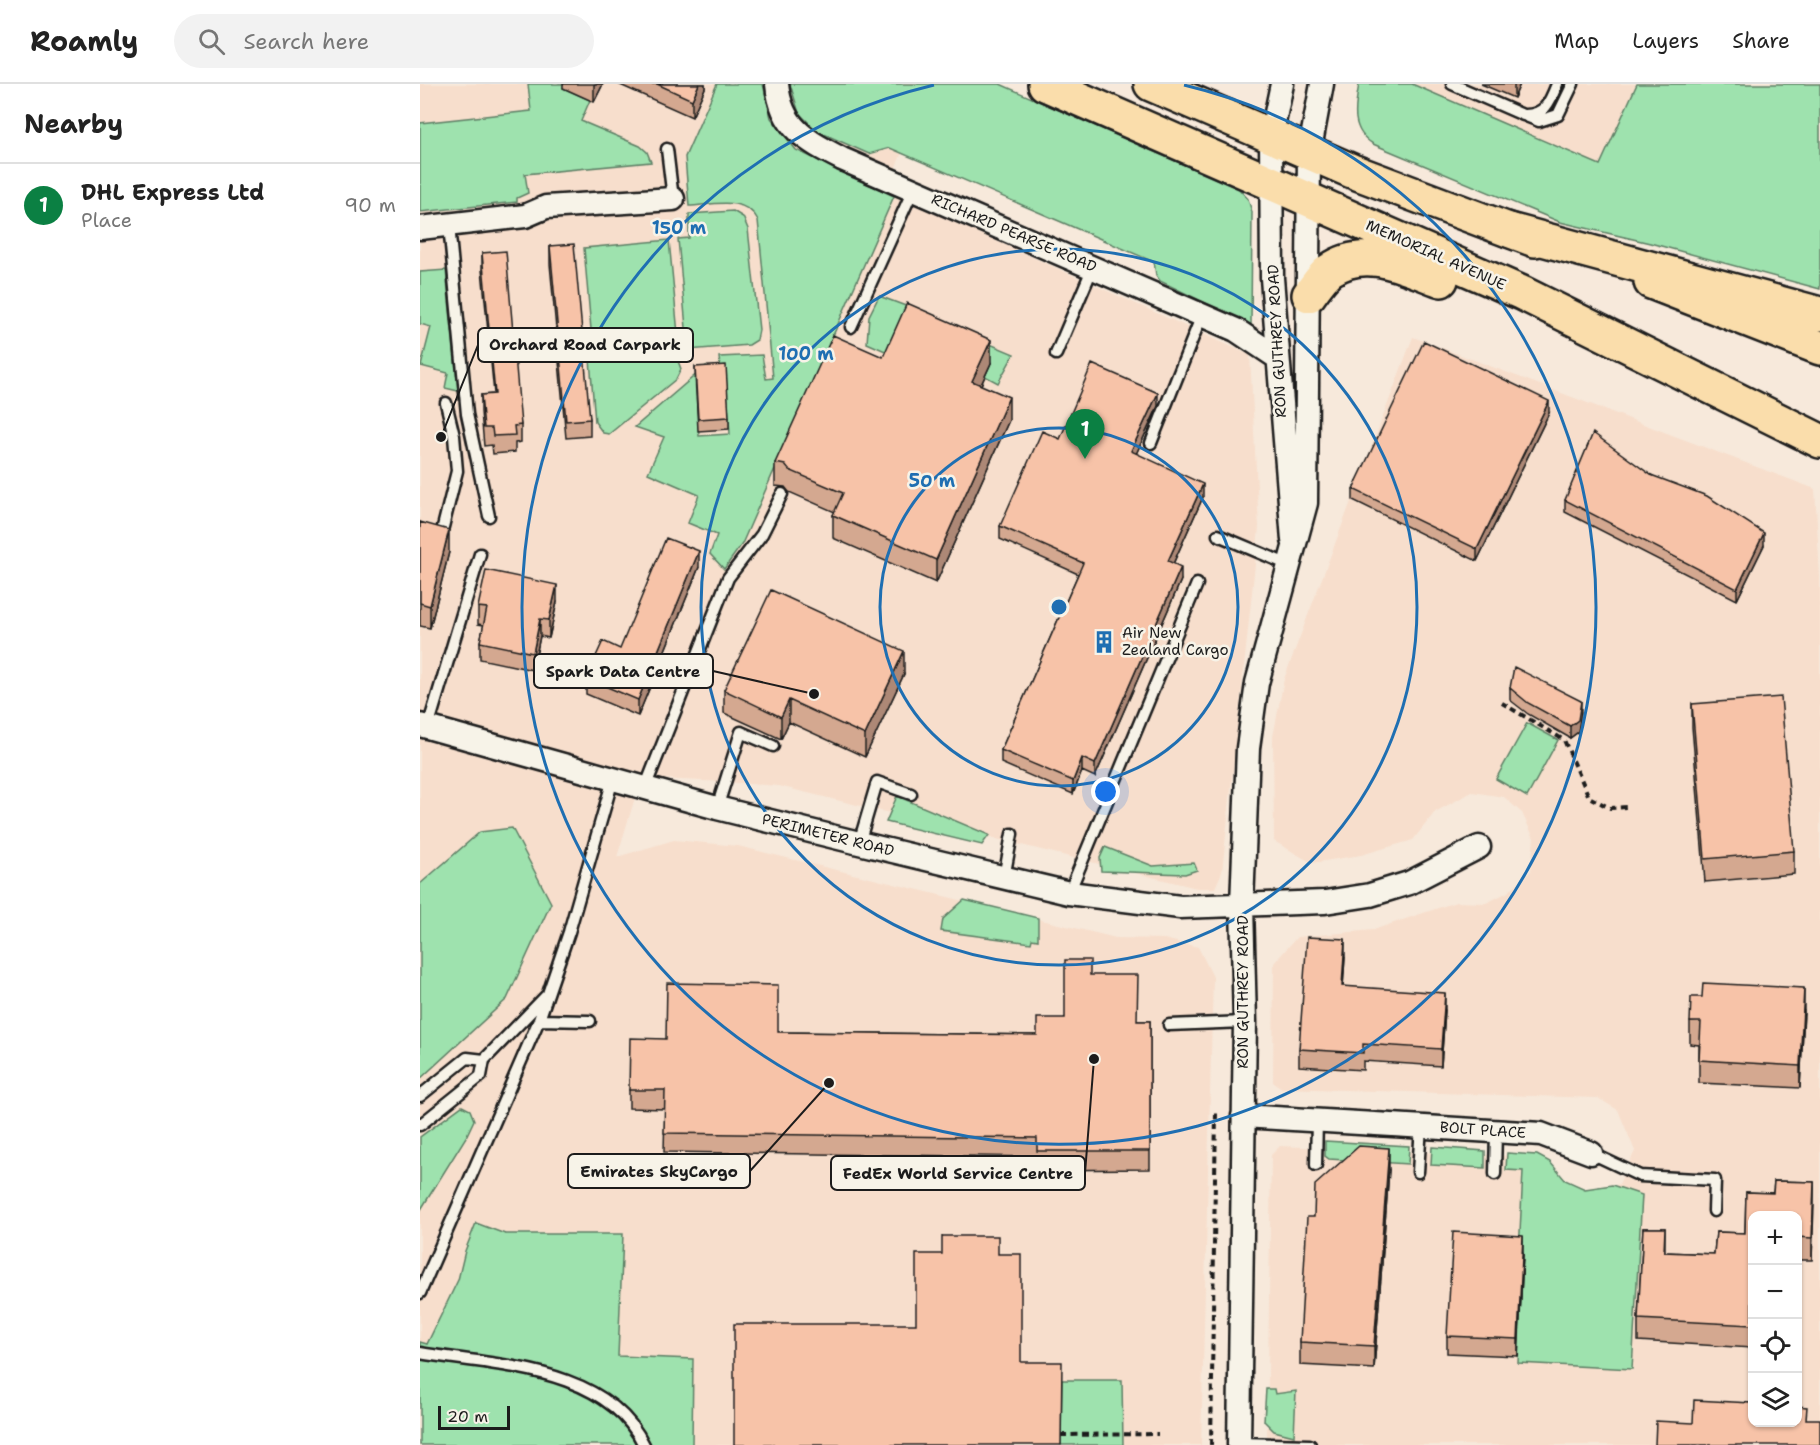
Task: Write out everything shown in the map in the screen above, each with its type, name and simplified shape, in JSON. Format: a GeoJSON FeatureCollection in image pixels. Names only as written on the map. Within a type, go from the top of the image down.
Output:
{"type":"FeatureCollection","features":[{"type":"Feature","properties":{"kind":"main road","name":"MEMORIAL AVENUE"},"geometry":{"type":"LineString","coordinates":[[1045,84],[1522,293],[1820,441]]}},
{"type":"Feature","properties":{"kind":"main road"},"geometry":{"type":"LineString","coordinates":[[1151,84],[1309,154],[1698,299],[1820,348]]}},
{"type":"Feature","properties":{"kind":"main road"},"geometry":{"type":"LineString","coordinates":[[1509,230],[1820,314]]}},
{"type":"Feature","properties":{"kind":"main road"},"geometry":{"type":"LineString","coordinates":[[1309,295],[1328,271],[1344,262],[1375,258],[1389,260],[1460,287],[1522,293]]}},
{"type":"Feature","properties":{"kind":"street","name":"RICHARD PEARSE ROAD"},"geometry":{"type":"LineString","coordinates":[[777,84],[783,111],[793,128],[808,141],[914,190],[1236,330],[1278,358]]}},
{"type":"Feature","properties":{"kind":"street","name":"RON GUTHREY ROAD"},"geometry":{"type":"LineString","coordinates":[[1282,84],[1271,137],[1270,183],[1272,278],[1291,555]]}},
{"type":"Feature","properties":{"kind":"street","name":"RON GUTHREY ROAD"},"geometry":{"type":"LineString","coordinates":[[1239,1444],[1245,1022],[1242,905],[1251,722],[1257,683],[1306,503],[1309,154],[1322,84]]}},
{"type":"Feature","properties":{"kind":"street"},"geometry":{"type":"LineString","coordinates":[[420,228],[525,216],[546,207],[673,199]]}},
{"type":"Feature","properties":{"kind":"street","name":"PERIMETER ROAD"},"geometry":{"type":"LineString","coordinates":[[424,726],[717,808],[1004,878],[1069,893],[1180,907],[1325,902],[1370,895],[1417,880],[1479,846]]}},
{"type":"Feature","properties":{"kind":"street","name":"BOLT PLACE"},"geometry":{"type":"LineString","coordinates":[[1243,1116],[1541,1134],[1591,1153]]}},
{"type":"Feature","properties":{"kind":"lane"},"geometry":{"type":"LineString","coordinates":[[1452,84],[1539,122],[1551,119],[1564,106],[1573,84]]}},
{"type":"Feature","properties":{"kind":"lane"},"geometry":{"type":"LineString","coordinates":[[1523,115],[1532,116],[1544,110],[1557,84]]}},
{"type":"Feature","properties":{"kind":"lane"},"geometry":{"type":"LineString","coordinates":[[667,149],[673,199]]}},
{"type":"Feature","properties":{"kind":"lane"},"geometry":{"type":"LineString","coordinates":[[851,327],[914,190]]}},
{"type":"Feature","properties":{"kind":"lane"},"geometry":{"type":"LineString","coordinates":[[449,225],[467,414],[489,516]]}},
{"type":"Feature","properties":{"kind":"lane"},"geometry":{"type":"LineString","coordinates":[[1056,354],[1093,267]]}},
{"type":"Feature","properties":{"kind":"lane"},"geometry":{"type":"LineString","coordinates":[[1151,443],[1202,315]]}},
{"type":"Feature","properties":{"kind":"lane"},"geometry":{"type":"LineString","coordinates":[[443,527],[457,471],[454,436],[446,403]]}},
{"type":"Feature","properties":{"kind":"lane"},"geometry":{"type":"LineString","coordinates":[[645,788],[728,578],[762,534],[782,495]]}},
{"type":"Feature","properties":{"kind":"lane"},"geometry":{"type":"LineString","coordinates":[[1218,535],[1291,555]]}},
{"type":"Feature","properties":{"kind":"lane"},"geometry":{"type":"LineString","coordinates":[[424,726],[480,554]]}},
{"type":"Feature","properties":{"kind":"lane"},"geometry":{"type":"LineString","coordinates":[[1069,893],[1197,584]]}},
{"type":"Feature","properties":{"kind":"lane"},"geometry":{"type":"LineString","coordinates":[[717,808],[741,732],[773,746]]}},
{"type":"Feature","properties":{"kind":"lane"},"geometry":{"type":"LineString","coordinates":[[420,1293],[540,1020],[613,779]]}},
{"type":"Feature","properties":{"kind":"lane"},"geometry":{"type":"LineString","coordinates":[[859,843],[877,782],[911,794]]}},
{"type":"Feature","properties":{"kind":"lane"},"geometry":{"type":"LineString","coordinates":[[1004,878],[1012,834]]}},
{"type":"Feature","properties":{"kind":"lane"},"geometry":{"type":"LineString","coordinates":[[420,1125],[481,1076],[484,1060],[550,991]]}},
{"type":"Feature","properties":{"kind":"lane"},"geometry":{"type":"LineString","coordinates":[[540,1020],[590,1021]]}},
{"type":"Feature","properties":{"kind":"lane"},"geometry":{"type":"LineString","coordinates":[[1169,1025],[1245,1022]]}},
{"type":"Feature","properties":{"kind":"lane"},"geometry":{"type":"LineString","coordinates":[[420,1096],[467,1058],[484,1060]]}},
{"type":"Feature","properties":{"kind":"lane"},"geometry":{"type":"LineString","coordinates":[[1316,1165],[1317,1120]]}},
{"type":"Feature","properties":{"kind":"lane"},"geometry":{"type":"LineString","coordinates":[[1418,1172],[1421,1126]]}},
{"type":"Feature","properties":{"kind":"lane"},"geometry":{"type":"LineString","coordinates":[[1495,1174],[1496,1131]]}},
{"type":"Feature","properties":{"kind":"lane","name":"BOLT PLACE"},"geometry":{"type":"LineString","coordinates":[[1591,1153],[1640,1176],[1715,1180],[1714,1211]]}},
{"type":"Feature","properties":{"kind":"lane"},"geometry":{"type":"LineString","coordinates":[[420,1353],[562,1378],[609,1401],[625,1416],[644,1445]]}},
{"type":"Feature","properties":{"kind":"lane"},"geometry":{"type":"LineString","coordinates":[[1239,1444],[1310,1445]]}},
{"type":"Feature","properties":{"kind":"path"},"geometry":{"type":"LineString","coordinates":[[1502,703],[1564,740],[1589,797],[1610,808],[1626,807]]}},
{"type":"Feature","properties":{"kind":"path"},"geometry":{"type":"LineString","coordinates":[[1211,1445],[1216,1112]]}},
{"type":"Feature","properties":{"kind":"path"},"geometry":{"type":"LineString","coordinates":[[1061,1435],[1158,1434]]}},
{"type":"Feature","properties":{"kind":"shaded area"},"geometry":{"type":"Polygon","coordinates":[[[420,84],[933,84],[885,191],[1250,355],[1259,527],[1222,872],[1215,888],[1197,888],[779,786],[725,782],[641,778],[617,857],[674,840],[738,846],[1116,938],[1164,939],[1198,947],[1213,977],[1201,1445],[420,1445],[420,84]]]}},
{"type":"Feature","properties":{"kind":"shaded area"},"geometry":{"type":"Polygon","coordinates":[[[1412,84],[1637,84],[1600,165],[1412,84]]]}},
{"type":"Feature","properties":{"kind":"shaded area"},"geometry":{"type":"Polygon","coordinates":[[[1413,337],[1815,489],[1820,577],[1820,1445],[1267,1445],[1271,1155],[1280,1146],[1534,1157],[1569,1187],[1594,1195],[1619,1184],[1635,1151],[1618,1110],[1598,1098],[1282,1088],[1273,1082],[1274,963],[1297,937],[1373,930],[1456,902],[1486,903],[1508,892],[1531,871],[1534,838],[1522,813],[1504,797],[1472,792],[1435,812],[1413,840],[1361,855],[1312,863],[1274,841],[1273,737],[1284,679],[1413,337]]]}},
{"type":"Feature","properties":{"kind":"green space"},"geometry":{"type":"Polygon","coordinates":[[[528,84],[564,84],[563,88],[590,100],[581,121],[640,146],[647,152],[651,162],[525,174],[528,193],[517,198],[517,202],[420,212],[420,123],[531,111],[528,84]]]}},
{"type":"Feature","properties":{"kind":"green space"},"geometry":{"type":"Polygon","coordinates":[[[717,84],[763,84],[771,118],[796,150],[894,196],[742,544],[724,569],[710,554],[717,535],[688,523],[699,495],[648,473],[664,437],[635,427],[706,366],[708,378],[695,379],[699,436],[730,434],[726,377],[721,377],[719,357],[762,355],[766,379],[773,378],[758,220],[752,212],[737,204],[689,206],[685,157],[717,84]]]}},
{"type":"Feature","properties":{"kind":"green space"},"geometry":{"type":"Polygon","coordinates":[[[790,84],[1000,84],[1239,189],[1248,199],[1252,212],[1251,325],[1160,281],[1156,275],[1154,262],[890,148],[869,154],[817,131],[799,113],[790,84]]]}},
{"type":"Feature","properties":{"kind":"green space"},"geometry":{"type":"Polygon","coordinates":[[[1359,84],[1412,84],[1600,165],[1637,84],[1820,84],[1820,289],[1650,243],[1560,222],[1373,144],[1357,125],[1359,84]]]}},
{"type":"Feature","properties":{"kind":"green space"},"geometry":{"type":"Polygon","coordinates":[[[733,211],[743,217],[748,229],[759,330],[757,340],[749,345],[688,350],[678,239],[689,238],[689,214],[733,211]]]}},
{"type":"Feature","properties":{"kind":"green space"},"geometry":{"type":"Polygon","coordinates":[[[669,240],[678,334],[673,347],[592,341],[584,248],[669,240]]]}},
{"type":"Feature","properties":{"kind":"green space"},"geometry":{"type":"Polygon","coordinates":[[[446,270],[458,391],[445,388],[448,373],[421,366],[431,327],[420,324],[420,272],[446,270]]]}},
{"type":"Feature","properties":{"kind":"green space"},"geometry":{"type":"Polygon","coordinates":[[[879,296],[911,308],[892,354],[867,343],[869,316],[879,296]]]}},
{"type":"Feature","properties":{"kind":"green space"},"geometry":{"type":"Polygon","coordinates":[[[978,339],[1014,354],[998,383],[985,376],[991,362],[978,339]]]}},
{"type":"Feature","properties":{"kind":"green space"},"geometry":{"type":"Polygon","coordinates":[[[600,350],[669,356],[678,361],[681,369],[676,379],[609,434],[603,433],[595,422],[590,359],[600,350]]]}},
{"type":"Feature","properties":{"kind":"green space"},"geometry":{"type":"Polygon","coordinates":[[[1527,723],[1558,740],[1527,797],[1496,779],[1527,723]]]}},
{"type":"Feature","properties":{"kind":"green space"},"geometry":{"type":"Polygon","coordinates":[[[897,796],[989,835],[982,845],[886,822],[897,796]]]}},
{"type":"Feature","properties":{"kind":"green space"},"geometry":{"type":"Polygon","coordinates":[[[512,828],[551,903],[507,999],[420,1079],[420,884],[480,832],[512,828]]]}},
{"type":"Feature","properties":{"kind":"green space"},"geometry":{"type":"Polygon","coordinates":[[[1105,847],[1153,866],[1194,863],[1197,870],[1185,874],[1101,871],[1100,858],[1105,847]]]}},
{"type":"Feature","properties":{"kind":"green space"},"geometry":{"type":"Polygon","coordinates":[[[964,900],[1038,918],[1038,940],[1032,939],[1031,943],[941,931],[943,919],[964,900]]]}},
{"type":"Feature","properties":{"kind":"green space"},"geometry":{"type":"Polygon","coordinates":[[[462,1106],[470,1110],[474,1120],[420,1211],[420,1137],[462,1106]]]}},
{"type":"Feature","properties":{"kind":"green space"},"geometry":{"type":"Polygon","coordinates":[[[1325,1141],[1409,1146],[1408,1164],[1329,1159],[1325,1156],[1325,1141]]]}},
{"type":"Feature","properties":{"kind":"green space"},"geometry":{"type":"Polygon","coordinates":[[[1432,1147],[1485,1151],[1485,1168],[1431,1165],[1432,1147]]]}},
{"type":"Feature","properties":{"kind":"green space"},"geometry":{"type":"Polygon","coordinates":[[[1507,1153],[1537,1155],[1550,1162],[1565,1180],[1585,1189],[1612,1185],[1642,1195],[1632,1369],[1518,1363],[1523,1254],[1519,1253],[1523,1171],[1506,1170],[1507,1153]]]}},
{"type":"Feature","properties":{"kind":"green space"},"geometry":{"type":"Polygon","coordinates":[[[476,1223],[505,1234],[623,1234],[618,1356],[693,1359],[692,1445],[420,1445],[420,1342],[427,1344],[458,1280],[465,1251],[476,1223]]]}},
{"type":"Feature","properties":{"kind":"green space"},"geometry":{"type":"Polygon","coordinates":[[[1062,1380],[1122,1380],[1123,1445],[1061,1445],[1062,1380]]]}},
{"type":"Feature","properties":{"kind":"green space"},"geometry":{"type":"Polygon","coordinates":[[[1266,1389],[1274,1389],[1275,1394],[1296,1391],[1294,1436],[1274,1431],[1264,1421],[1266,1389]]]}},
{"type":"Feature","properties":{"kind":"building"},"geometry":{"type":"Polygon","coordinates":[[[657,84],[699,84],[692,100],[657,84]]]}},
{"type":"Feature","properties":{"kind":"building"},"geometry":{"type":"Polygon","coordinates":[[[574,244],[590,419],[566,421],[550,246],[574,244]]]}},
{"type":"Feature","properties":{"kind":"building"},"geometry":{"type":"Polygon","coordinates":[[[506,251],[521,425],[514,426],[515,435],[493,436],[492,428],[484,428],[481,395],[495,394],[482,253],[506,251]]]}},
{"type":"Feature","properties":{"kind":"building"},"geometry":{"type":"Polygon","coordinates":[[[907,303],[991,340],[972,381],[1009,397],[936,560],[833,515],[843,493],[789,470],[785,465],[775,463],[833,335],[883,357],[907,303]]]}},
{"type":"Feature","properties":{"kind":"building"},"geometry":{"type":"Polygon","coordinates":[[[1424,341],[1549,401],[1477,549],[1353,489],[1424,341]]]}},
{"type":"Feature","properties":{"kind":"building"},"geometry":{"type":"Polygon","coordinates":[[[1092,364],[1158,393],[1131,451],[1203,484],[1168,561],[1181,567],[1095,764],[1082,758],[1073,781],[1001,750],[1083,563],[1000,526],[1042,431],[1060,439],[1092,364]]]}},
{"type":"Feature","properties":{"kind":"building"},"geometry":{"type":"Polygon","coordinates":[[[726,365],[729,417],[698,419],[695,367],[726,365]]]}},
{"type":"Feature","properties":{"kind":"building"},"geometry":{"type":"Polygon","coordinates":[[[1593,433],[1651,475],[1707,496],[1764,533],[1737,589],[1565,500],[1593,433]]]}},
{"type":"Feature","properties":{"kind":"building"},"geometry":{"type":"Polygon","coordinates":[[[420,522],[449,530],[430,606],[420,603],[420,522]]]}},
{"type":"Feature","properties":{"kind":"building"},"geometry":{"type":"Polygon","coordinates":[[[666,538],[699,551],[638,700],[586,678],[603,641],[620,649],[666,538]]]}},
{"type":"Feature","properties":{"kind":"building"},"geometry":{"type":"Polygon","coordinates":[[[486,570],[557,585],[549,620],[540,619],[533,653],[480,642],[487,608],[478,607],[486,570]]]}},
{"type":"Feature","properties":{"kind":"building"},"geometry":{"type":"Polygon","coordinates":[[[771,590],[904,651],[865,735],[789,700],[781,717],[724,690],[771,590]]]}},
{"type":"Feature","properties":{"kind":"building"},"geometry":{"type":"Polygon","coordinates":[[[1514,667],[1581,701],[1578,720],[1570,726],[1528,703],[1510,688],[1514,667]]]}},
{"type":"Feature","properties":{"kind":"building"},"geometry":{"type":"Polygon","coordinates":[[[1781,697],[1794,851],[1705,859],[1692,704],[1781,697]]]}},
{"type":"Feature","properties":{"kind":"building"},"geometry":{"type":"Polygon","coordinates":[[[1307,937],[1345,939],[1342,986],[1445,993],[1441,1049],[1363,1044],[1363,1053],[1299,1049],[1307,937]]]}},
{"type":"Feature","properties":{"kind":"building"},"geometry":{"type":"Polygon","coordinates":[[[1065,960],[1090,960],[1090,975],[1138,975],[1137,1021],[1150,1021],[1150,1151],[1037,1151],[1037,1138],[664,1133],[665,1090],[629,1090],[630,1038],[666,1039],[667,983],[778,985],[778,1032],[1037,1035],[1037,1018],[1065,1018],[1065,960]]]}},
{"type":"Feature","properties":{"kind":"building"},"geometry":{"type":"Polygon","coordinates":[[[1703,983],[1804,988],[1800,1066],[1699,1060],[1701,1022],[1690,1022],[1691,997],[1702,997],[1703,983]]]}},
{"type":"Feature","properties":{"kind":"building"},"geometry":{"type":"Polygon","coordinates":[[[1359,1146],[1389,1148],[1374,1346],[1300,1342],[1307,1217],[1314,1217],[1315,1185],[1359,1146]]]}},
{"type":"Feature","properties":{"kind":"building"},"geometry":{"type":"Polygon","coordinates":[[[1774,1181],[1814,1182],[1812,1238],[1802,1237],[1802,1211],[1748,1211],[1748,1325],[1638,1319],[1643,1228],[1665,1228],[1664,1252],[1714,1254],[1716,1232],[1745,1233],[1746,1192],[1773,1193],[1774,1181]]]}},
{"type":"Feature","properties":{"kind":"building"},"geometry":{"type":"Polygon","coordinates":[[[1453,1232],[1523,1236],[1518,1339],[1447,1336],[1453,1232]]]}},
{"type":"Feature","properties":{"kind":"building"},"geometry":{"type":"Polygon","coordinates":[[[942,1236],[998,1236],[998,1254],[1021,1254],[1021,1362],[1062,1362],[1061,1445],[734,1445],[734,1324],[916,1324],[916,1254],[942,1254],[942,1236]]]}},
{"type":"Feature","properties":{"kind":"building"},"geometry":{"type":"Polygon","coordinates":[[[1694,1400],[1748,1403],[1748,1427],[1802,1427],[1802,1406],[1807,1407],[1806,1419],[1820,1419],[1820,1445],[1655,1445],[1656,1421],[1693,1423],[1694,1400]]]}},
{"type":"Feature","properties":{"kind":"place","name":"Orchard Road Carpark"},"geometry":{"type":"Point","coordinates":[441,437]}},
{"type":"Feature","properties":{"kind":"place","name":"DHL Express Ltd"},"geometry":{"type":"Point","coordinates":[1085,459]}},
{"type":"Feature","properties":{"kind":"place","name":"Air New Zealand Cargo"},"geometry":{"type":"Point","coordinates":[1104,642]}},
{"type":"Feature","properties":{"kind":"place","name":"Spark Data Centre"},"geometry":{"type":"Point","coordinates":[814,694]}},
{"type":"Feature","properties":{"kind":"place","name":"FedEx World Service Centre"},"geometry":{"type":"Point","coordinates":[1094,1059]}},
{"type":"Feature","properties":{"kind":"place","name":"Emirates SkyCargo"},"geometry":{"type":"Point","coordinates":[829,1083]}}]}
